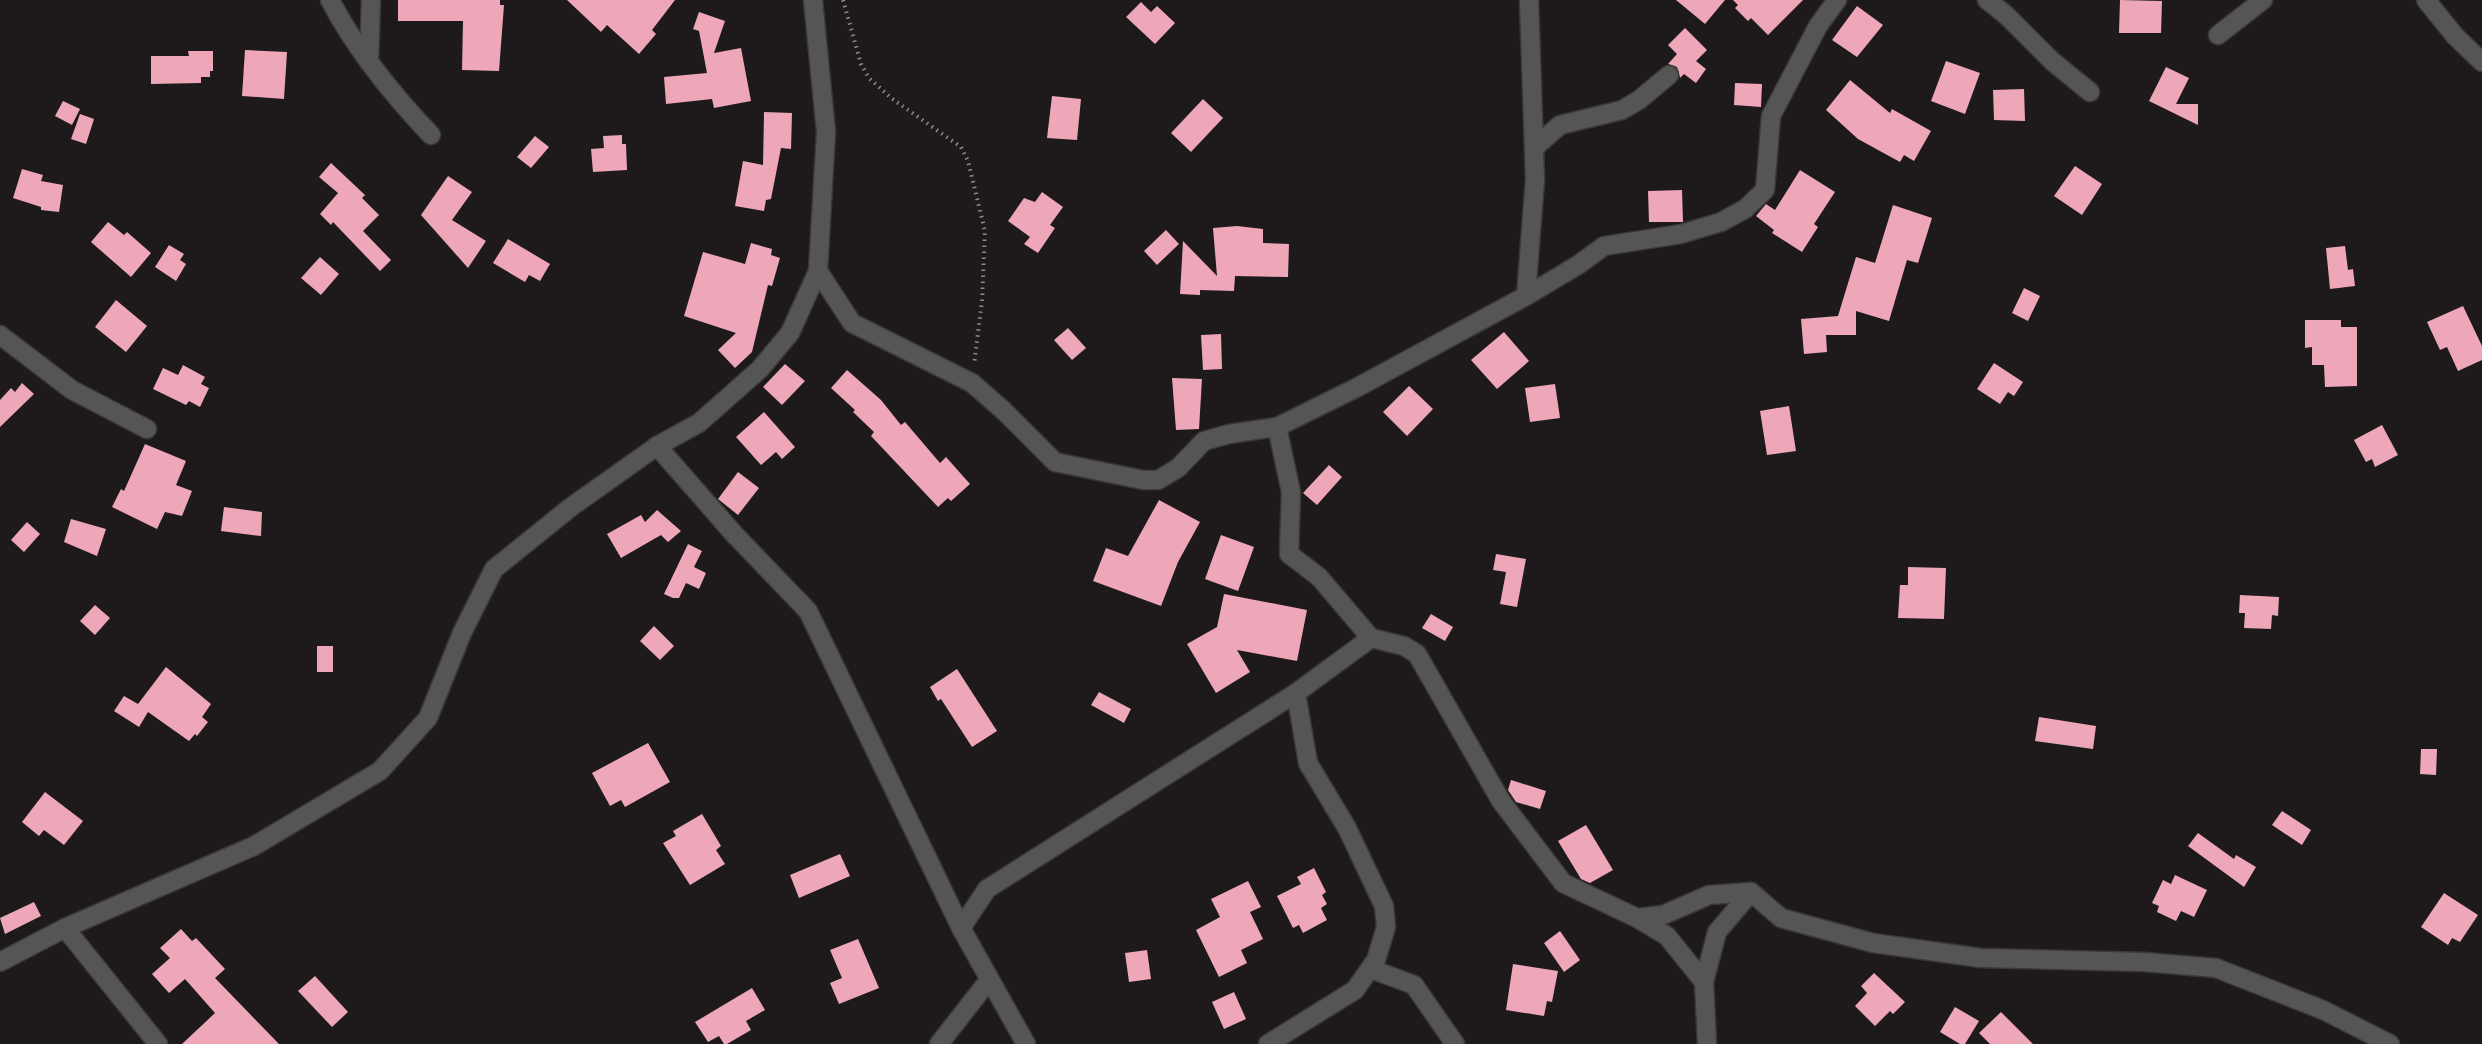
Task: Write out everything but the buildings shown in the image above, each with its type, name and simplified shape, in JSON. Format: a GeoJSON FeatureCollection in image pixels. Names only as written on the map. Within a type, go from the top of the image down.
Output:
{"type":"FeatureCollection","features":[{"type":"Feature","properties":{"kind":"street"},"geometry":{"type":"LineString","coordinates":[[330,0],[369,63],[395,97],[431,135]]}},
{"type":"Feature","properties":{"kind":"street"},"geometry":{"type":"LineString","coordinates":[[369,63],[371,0]]}},
{"type":"Feature","properties":{"kind":"street"},"geometry":{"type":"LineString","coordinates":[[0,962],[65,928],[254,846],[380,771],[428,718],[462,633],[494,569],[570,507],[657,447],[699,423],[760,369],[790,333],[818,271],[826,132],[813,0]]}},
{"type":"Feature","properties":{"kind":"street"},"geometry":{"type":"LineString","coordinates":[[1526,296],[1535,179],[1530,0]]}},
{"type":"Feature","properties":{"kind":"street"},"geometry":{"type":"LineString","coordinates":[[818,271],[852,323],[972,383],[1003,410],[1055,462],[1143,480],[1158,480],[1178,468],[1204,441],[1229,434],[1277,427],[1356,388],[1526,296],[1578,265],[1604,246],[1712,226],[1738,214],[1765,190],[1771,116],[1818,26],[1837,0]]}},
{"type":"Feature","properties":{"kind":"street"},"geometry":{"type":"LineString","coordinates":[[1987,0],[2006,15],[2052,62],[2090,92]]}},
{"type":"Feature","properties":{"kind":"street"},"geometry":{"type":"LineString","coordinates":[[2218,35],[2263,0]]}},
{"type":"Feature","properties":{"kind":"street"},"geometry":{"type":"LineString","coordinates":[[2426,0],[2455,36],[2482,62]]}},
{"type":"Feature","properties":{"kind":"street"},"geometry":{"type":"LineString","coordinates":[[1535,147],[1560,125],[1622,110],[1639,100],[1670,75]]}},
{"type":"Feature","properties":{"kind":"street"},"geometry":{"type":"LineString","coordinates":[[0,335],[72,390],[147,429]]}},
{"type":"Feature","properties":{"kind":"street"},"geometry":{"type":"LineString","coordinates":[[1277,427],[1291,492],[1289,554],[1319,577],[1371,638],[1404,646],[1417,654],[1501,801],[1563,883],[1637,918],[1667,936],[1704,982]]}},
{"type":"Feature","properties":{"kind":"street"},"geometry":{"type":"LineString","coordinates":[[657,447],[734,534],[808,610],[962,928],[1026,1044]]}},
{"type":"Feature","properties":{"kind":"street"},"geometry":{"type":"LineString","coordinates":[[962,928],[987,889],[1296,693],[1371,638]]}},
{"type":"Feature","properties":{"kind":"street"},"geometry":{"type":"LineString","coordinates":[[1268,1044],[1355,990],[1371,969],[1386,927],[1384,906],[1347,828],[1308,763],[1296,693]]}},
{"type":"Feature","properties":{"kind":"street"},"geometry":{"type":"LineString","coordinates":[[1637,918],[1663,915],[1708,895],[1751,892],[1781,918],[1872,943],[1981,958],[2063,958],[2216,968],[2323,1010],[2390,1044]]}},
{"type":"Feature","properties":{"kind":"street"},"geometry":{"type":"LineString","coordinates":[[1707,1044],[1704,982],[1717,932],[1751,892]]}},
{"type":"Feature","properties":{"kind":"street"},"geometry":{"type":"LineString","coordinates":[[65,928],[158,1044]]}},
{"type":"Feature","properties":{"kind":"street"},"geometry":{"type":"LineString","coordinates":[[1371,969],[1414,985],[1455,1044]]}},
{"type":"Feature","properties":{"kind":"street"},"geometry":{"type":"LineString","coordinates":[[939,1044],[989,980]]}},
{"type":"Feature","properties":{"kind":"path"},"geometry":{"type":"LineString","coordinates":[[843,0],[861,64],[869,78],[891,98],[961,147],[968,161],[985,231],[982,301],[972,383]]}}]}
